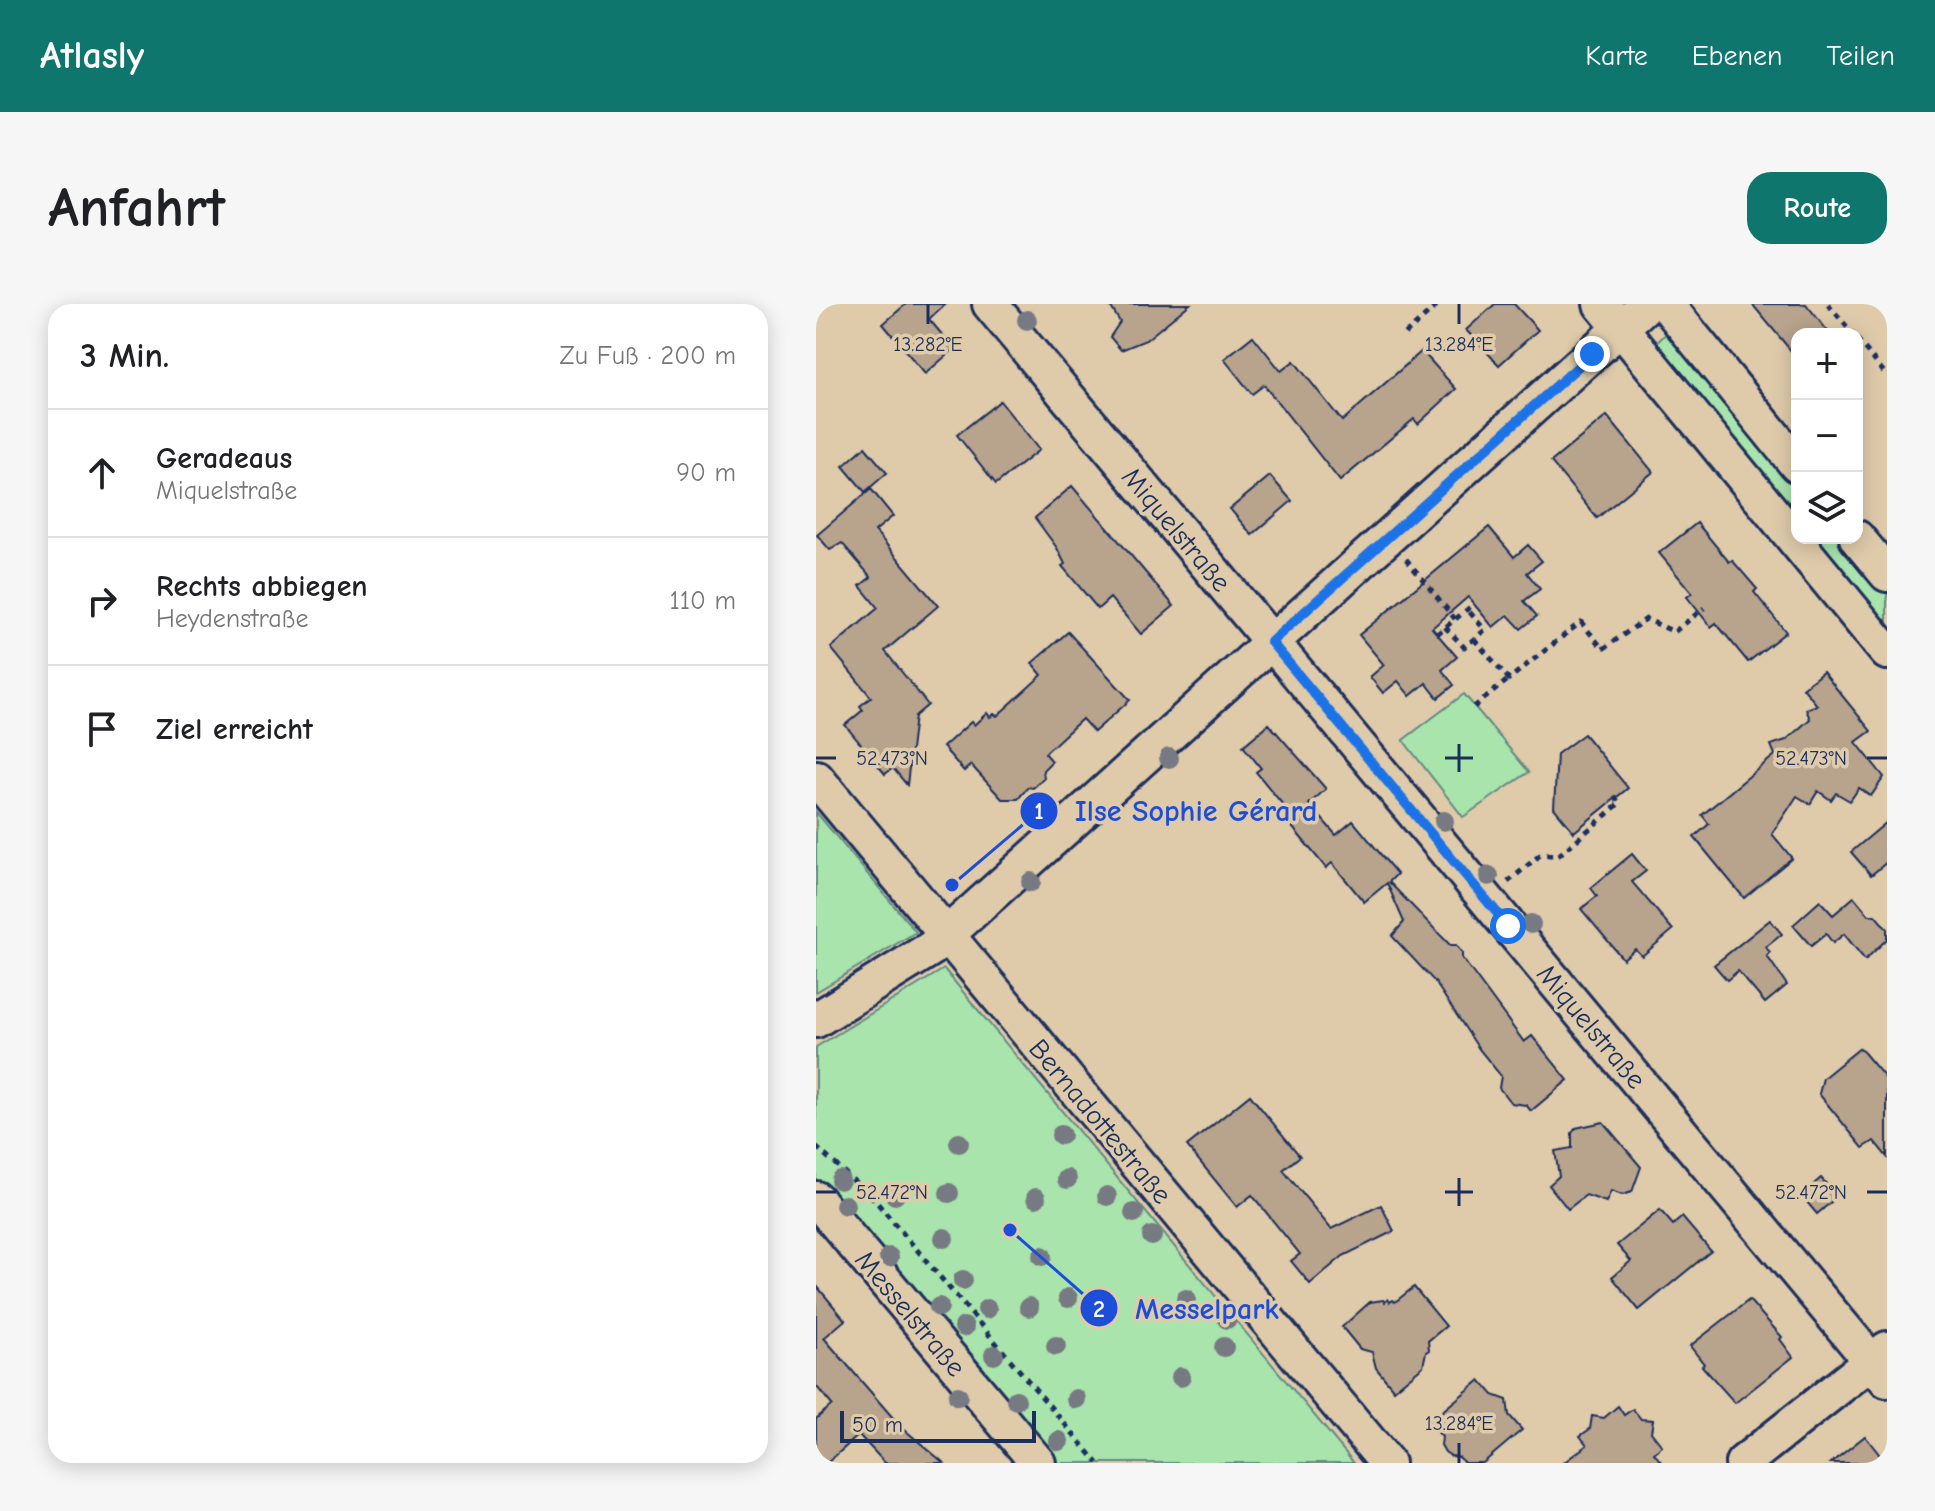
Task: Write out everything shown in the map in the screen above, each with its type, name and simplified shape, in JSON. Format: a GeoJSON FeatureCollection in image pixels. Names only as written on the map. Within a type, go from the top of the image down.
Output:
{"type":"FeatureCollection","features":[{"type":"Feature","properties":{"kind":"street","name":"Miquelstraße"},"geometry":{"type":"LineString","coordinates":[[990,304],[1271,642],[1882,1363]]}},
{"type":"Feature","properties":{"kind":"street"},"geometry":{"type":"LineString","coordinates":[[816,1020],[929,950],[946,936],[1271,642],[1611,316],[1647,304]]}},
{"type":"Feature","properties":{"kind":"street"},"geometry":{"type":"LineString","coordinates":[[1666,304],[1791,458]]}},
{"type":"Feature","properties":{"kind":"street"},"geometry":{"type":"LineString","coordinates":[[1611,316],[1887,652]]}},
{"type":"Feature","properties":{"kind":"street"},"geometry":{"type":"LineString","coordinates":[[1862,544],[1887,574]]}},
{"type":"Feature","properties":{"kind":"street","name":"Bernadottestraße"},"geometry":{"type":"LineString","coordinates":[[816,778],[1387,1463]]}},
{"type":"Feature","properties":{"kind":"street","name":"Messelstraße"},"geometry":{"type":"LineString","coordinates":[[816,1199],[1038,1463]]}},
{"type":"Feature","properties":{"kind":"street"},"geometry":{"type":"LineString","coordinates":[[1743,1463],[1882,1363]]}},
{"type":"Feature","properties":{"kind":"path"},"geometry":{"type":"LineString","coordinates":[[1405,334],[1439,304]]}},
{"type":"Feature","properties":{"kind":"path"},"geometry":{"type":"LineString","coordinates":[[1828,304],[1848,328]]}},
{"type":"Feature","properties":{"kind":"path"},"geometry":{"type":"LineString","coordinates":[[1863,346],[1887,376]]}},
{"type":"Feature","properties":{"kind":"path"},"geometry":{"type":"LineString","coordinates":[[1400,552],[1455,619]]}},
{"type":"Feature","properties":{"kind":"path"},"geometry":{"type":"LineString","coordinates":[[1437,634],[1474,604]]}},
{"type":"Feature","properties":{"kind":"path"},"geometry":{"type":"LineString","coordinates":[[1474,707],[1581,622],[1603,649],[1646,619],[1674,632],[1704,608]]}},
{"type":"Feature","properties":{"kind":"path"},"geometry":{"type":"LineString","coordinates":[[1445,627],[1464,647],[1485,630],[1467,609]]}},
{"type":"Feature","properties":{"kind":"path"},"geometry":{"type":"LineString","coordinates":[[1474,639],[1509,679]]}},
{"type":"Feature","properties":{"kind":"path"},"geometry":{"type":"LineString","coordinates":[[1501,888],[1540,855],[1559,855],[1620,803],[1611,793]]}},
{"type":"Feature","properties":{"kind":"path"},"geometry":{"type":"LineString","coordinates":[[816,1147],[873,1198],[1098,1463]]}},
{"type":"Feature","properties":{"kind":"green space"},"geometry":{"type":"Polygon","coordinates":[[[1672,328],[1791,473],[1791,519],[1651,348],[1672,328]]]}},
{"type":"Feature","properties":{"kind":"green space"},"geometry":{"type":"Polygon","coordinates":[[[1812,544],[1849,544],[1887,590],[1887,636],[1812,544]]]}},
{"type":"Feature","properties":{"kind":"green space"},"geometry":{"type":"Polygon","coordinates":[[[1464,694],[1529,772],[1463,817],[1403,740],[1464,694]]]}},
{"type":"Feature","properties":{"kind":"green space"},"geometry":{"type":"Polygon","coordinates":[[[816,812],[916,932],[816,992],[816,812]]]}},
{"type":"Feature","properties":{"kind":"green space"},"geometry":{"type":"Polygon","coordinates":[[[944,969],[1354,1463],[1056,1463],[816,1180],[816,1047],[944,969]]]}},
{"type":"Feature","properties":{"kind":"building"},"geometry":{"type":"Polygon","coordinates":[[[906,304],[945,304],[929,319],[954,349],[925,374],[883,324],[906,304]]]}},
{"type":"Feature","properties":{"kind":"building"},"geometry":{"type":"Polygon","coordinates":[[[1109,304],[1190,304],[1146,340],[1121,350],[1110,337],[1120,322],[1109,304]]]}},
{"type":"Feature","properties":{"kind":"building"},"geometry":{"type":"Polygon","coordinates":[[[1495,304],[1514,304],[1538,330],[1499,365],[1466,330],[1495,304]]]}},
{"type":"Feature","properties":{"kind":"building"},"geometry":{"type":"Polygon","coordinates":[[[1752,304],[1806,304],[1825,328],[1791,328],[1791,351],[1752,304]]]}},
{"type":"Feature","properties":{"kind":"building"},"geometry":{"type":"Polygon","coordinates":[[[1253,336],[1281,371],[1294,361],[1342,421],[1422,351],[1456,389],[1418,424],[1414,419],[1340,481],[1264,385],[1252,394],[1224,359],[1253,336]]]}},
{"type":"Feature","properties":{"kind":"building"},"geometry":{"type":"Polygon","coordinates":[[[1000,401],[1039,450],[996,484],[957,435],[1000,401]]]}},
{"type":"Feature","properties":{"kind":"building"},"geometry":{"type":"Polygon","coordinates":[[[1607,416],[1653,472],[1597,518],[1551,462],[1607,416]]]}},
{"type":"Feature","properties":{"kind":"building"},"geometry":{"type":"Polygon","coordinates":[[[865,447],[887,473],[865,492],[843,466],[865,447]]]}},
{"type":"Feature","properties":{"kind":"building"},"geometry":{"type":"Polygon","coordinates":[[[1270,476],[1292,501],[1252,535],[1230,509],[1270,476]]]}},
{"type":"Feature","properties":{"kind":"building"},"geometry":{"type":"Polygon","coordinates":[[[1072,486],[1174,606],[1141,634],[1110,598],[1098,609],[1062,566],[1065,564],[1057,548],[1035,518],[1072,486]]]}},
{"type":"Feature","properties":{"kind":"building"},"geometry":{"type":"Polygon","coordinates":[[[871,489],[893,516],[875,531],[938,606],[885,651],[928,705],[915,716],[907,785],[893,768],[885,774],[845,725],[863,710],[860,706],[871,697],[831,648],[878,608],[860,586],[871,577],[842,543],[830,550],[817,535],[871,489]]]}},
{"type":"Feature","properties":{"kind":"building"},"geometry":{"type":"Polygon","coordinates":[[[1697,523],[1729,562],[1732,560],[1757,589],[1754,592],[1786,632],[1748,662],[1716,623],[1711,627],[1687,597],[1692,593],[1659,553],[1697,523]]]}},
{"type":"Feature","properties":{"kind":"building"},"geometry":{"type":"Polygon","coordinates":[[[1489,527],[1514,557],[1528,545],[1542,561],[1527,573],[1540,589],[1524,601],[1537,616],[1521,629],[1508,615],[1493,627],[1468,597],[1432,628],[1457,657],[1442,670],[1454,685],[1438,698],[1426,683],[1410,696],[1398,681],[1383,693],[1370,677],[1384,665],[1359,635],[1489,527]]]}},
{"type":"Feature","properties":{"kind":"building"},"geometry":{"type":"Polygon","coordinates":[[[1068,632],[1130,700],[1094,732],[1082,719],[1045,753],[1052,761],[1043,770],[1044,778],[1033,788],[1028,787],[1018,799],[1002,799],[971,765],[964,771],[943,747],[971,722],[974,725],[987,713],[990,717],[994,714],[997,716],[1042,675],[1032,663],[1068,632]]]}},
{"type":"Feature","properties":{"kind":"building"},"geometry":{"type":"Polygon","coordinates":[[[1823,672],[1871,731],[1856,742],[1884,777],[1871,796],[1859,788],[1850,801],[1836,793],[1831,800],[1818,791],[1810,804],[1797,796],[1772,834],[1792,858],[1744,898],[1694,837],[1709,824],[1702,815],[1775,755],[1771,745],[1786,740],[1810,719],[1806,709],[1817,705],[1803,688],[1823,672]]]}},
{"type":"Feature","properties":{"kind":"building"},"geometry":{"type":"Polygon","coordinates":[[[1269,724],[1326,789],[1309,804],[1336,835],[1353,821],[1397,874],[1389,882],[1450,945],[1456,945],[1462,958],[1524,1042],[1532,1036],[1568,1080],[1531,1111],[1526,1105],[1511,1103],[1499,1088],[1501,1076],[1479,1049],[1435,982],[1392,936],[1404,922],[1387,883],[1364,902],[1332,863],[1326,868],[1288,822],[1293,817],[1256,772],[1261,768],[1243,746],[1269,724]]]}},
{"type":"Feature","properties":{"kind":"building"},"geometry":{"type":"Polygon","coordinates":[[[1584,734],[1628,788],[1574,832],[1554,808],[1557,754],[1584,734]]]}},
{"type":"Feature","properties":{"kind":"building"},"geometry":{"type":"Polygon","coordinates":[[[1887,822],[1887,862],[1871,875],[1851,852],[1887,822]]]}},
{"type":"Feature","properties":{"kind":"building"},"geometry":{"type":"Polygon","coordinates":[[[1632,854],[1646,871],[1632,882],[1673,930],[1642,956],[1635,949],[1623,959],[1581,909],[1597,896],[1591,888],[1632,854]]]}},
{"type":"Feature","properties":{"kind":"building"},"geometry":{"type":"Polygon","coordinates":[[[1854,897],[1869,915],[1875,915],[1887,929],[1887,939],[1865,960],[1844,934],[1833,943],[1826,934],[1811,946],[1793,925],[1820,901],[1833,915],[1854,897]]]}},
{"type":"Feature","properties":{"kind":"building"},"geometry":{"type":"Polygon","coordinates":[[[1770,920],[1782,934],[1766,947],[1770,953],[1767,956],[1787,985],[1765,1003],[1738,971],[1727,980],[1714,965],[1770,920]]]}},
{"type":"Feature","properties":{"kind":"building"},"geometry":{"type":"Polygon","coordinates":[[[1860,1048],[1887,1080],[1887,1157],[1874,1141],[1863,1148],[1819,1094],[1823,1078],[1860,1048]]]}},
{"type":"Feature","properties":{"kind":"building"},"geometry":{"type":"Polygon","coordinates":[[[1250,1095],[1300,1156],[1283,1170],[1331,1229],[1381,1205],[1394,1231],[1343,1256],[1310,1284],[1291,1261],[1300,1254],[1252,1195],[1237,1207],[1187,1146],[1250,1095]]]}},
{"type":"Feature","properties":{"kind":"building"},"geometry":{"type":"Polygon","coordinates":[[[1603,1122],[1641,1167],[1632,1192],[1622,1195],[1611,1191],[1606,1202],[1586,1195],[1568,1209],[1549,1185],[1559,1176],[1555,1151],[1572,1148],[1572,1133],[1576,1128],[1603,1122]]]}},
{"type":"Feature","properties":{"kind":"building"},"geometry":{"type":"Polygon","coordinates":[[[1821,1178],[1837,1197],[1817,1214],[1801,1195],[1821,1178]]]}},
{"type":"Feature","properties":{"kind":"building"},"geometry":{"type":"Polygon","coordinates":[[[1660,1210],[1673,1225],[1682,1217],[1711,1251],[1639,1310],[1612,1277],[1631,1261],[1617,1245],[1660,1210]]]}},
{"type":"Feature","properties":{"kind":"building"},"geometry":{"type":"Polygon","coordinates":[[[816,1285],[845,1320],[824,1338],[900,1426],[944,1463],[885,1463],[859,1435],[827,1463],[816,1463],[816,1419],[832,1405],[816,1386],[816,1285]]]}},
{"type":"Feature","properties":{"kind":"building"},"geometry":{"type":"Polygon","coordinates":[[[1414,1287],[1446,1326],[1428,1341],[1429,1350],[1423,1366],[1394,1390],[1376,1368],[1372,1352],[1360,1349],[1342,1327],[1370,1302],[1385,1302],[1388,1299],[1395,1302],[1414,1287]]]}},
{"type":"Feature","properties":{"kind":"building"},"geometry":{"type":"Polygon","coordinates":[[[1749,1300],[1782,1337],[1780,1339],[1793,1357],[1735,1403],[1702,1366],[1704,1364],[1690,1346],[1749,1300]]]}},
{"type":"Feature","properties":{"kind":"building"},"geometry":{"type":"Polygon","coordinates":[[[1480,1380],[1493,1395],[1507,1400],[1509,1415],[1522,1430],[1483,1463],[1464,1463],[1459,1457],[1445,1452],[1441,1445],[1442,1437],[1429,1422],[1480,1380]]]}},
{"type":"Feature","properties":{"kind":"building"},"geometry":{"type":"Polygon","coordinates":[[[1618,1406],[1624,1415],[1633,1409],[1641,1419],[1653,1420],[1651,1432],[1662,1446],[1654,1453],[1662,1463],[1563,1463],[1587,1445],[1580,1436],[1590,1429],[1592,1416],[1604,1418],[1618,1406]]]}},
{"type":"Feature","properties":{"kind":"building"},"geometry":{"type":"Polygon","coordinates":[[[1865,1436],[1886,1463],[1831,1463],[1865,1436]]]}},
{"type":"Feature","properties":{"kind":"place","name":"Ilse Sophie Gérard"},"geometry":{"type":"Point","coordinates":[952,885]}},
{"type":"Feature","properties":{"kind":"place","name":"Messelpark"},"geometry":{"type":"Point","coordinates":[1010,1230]}},
{"type":"Feature","properties":{"kind":"route"},"geometry":{"type":"LineString","coordinates":[[1508,926],[1271,642],[1592,354]]}}]}
